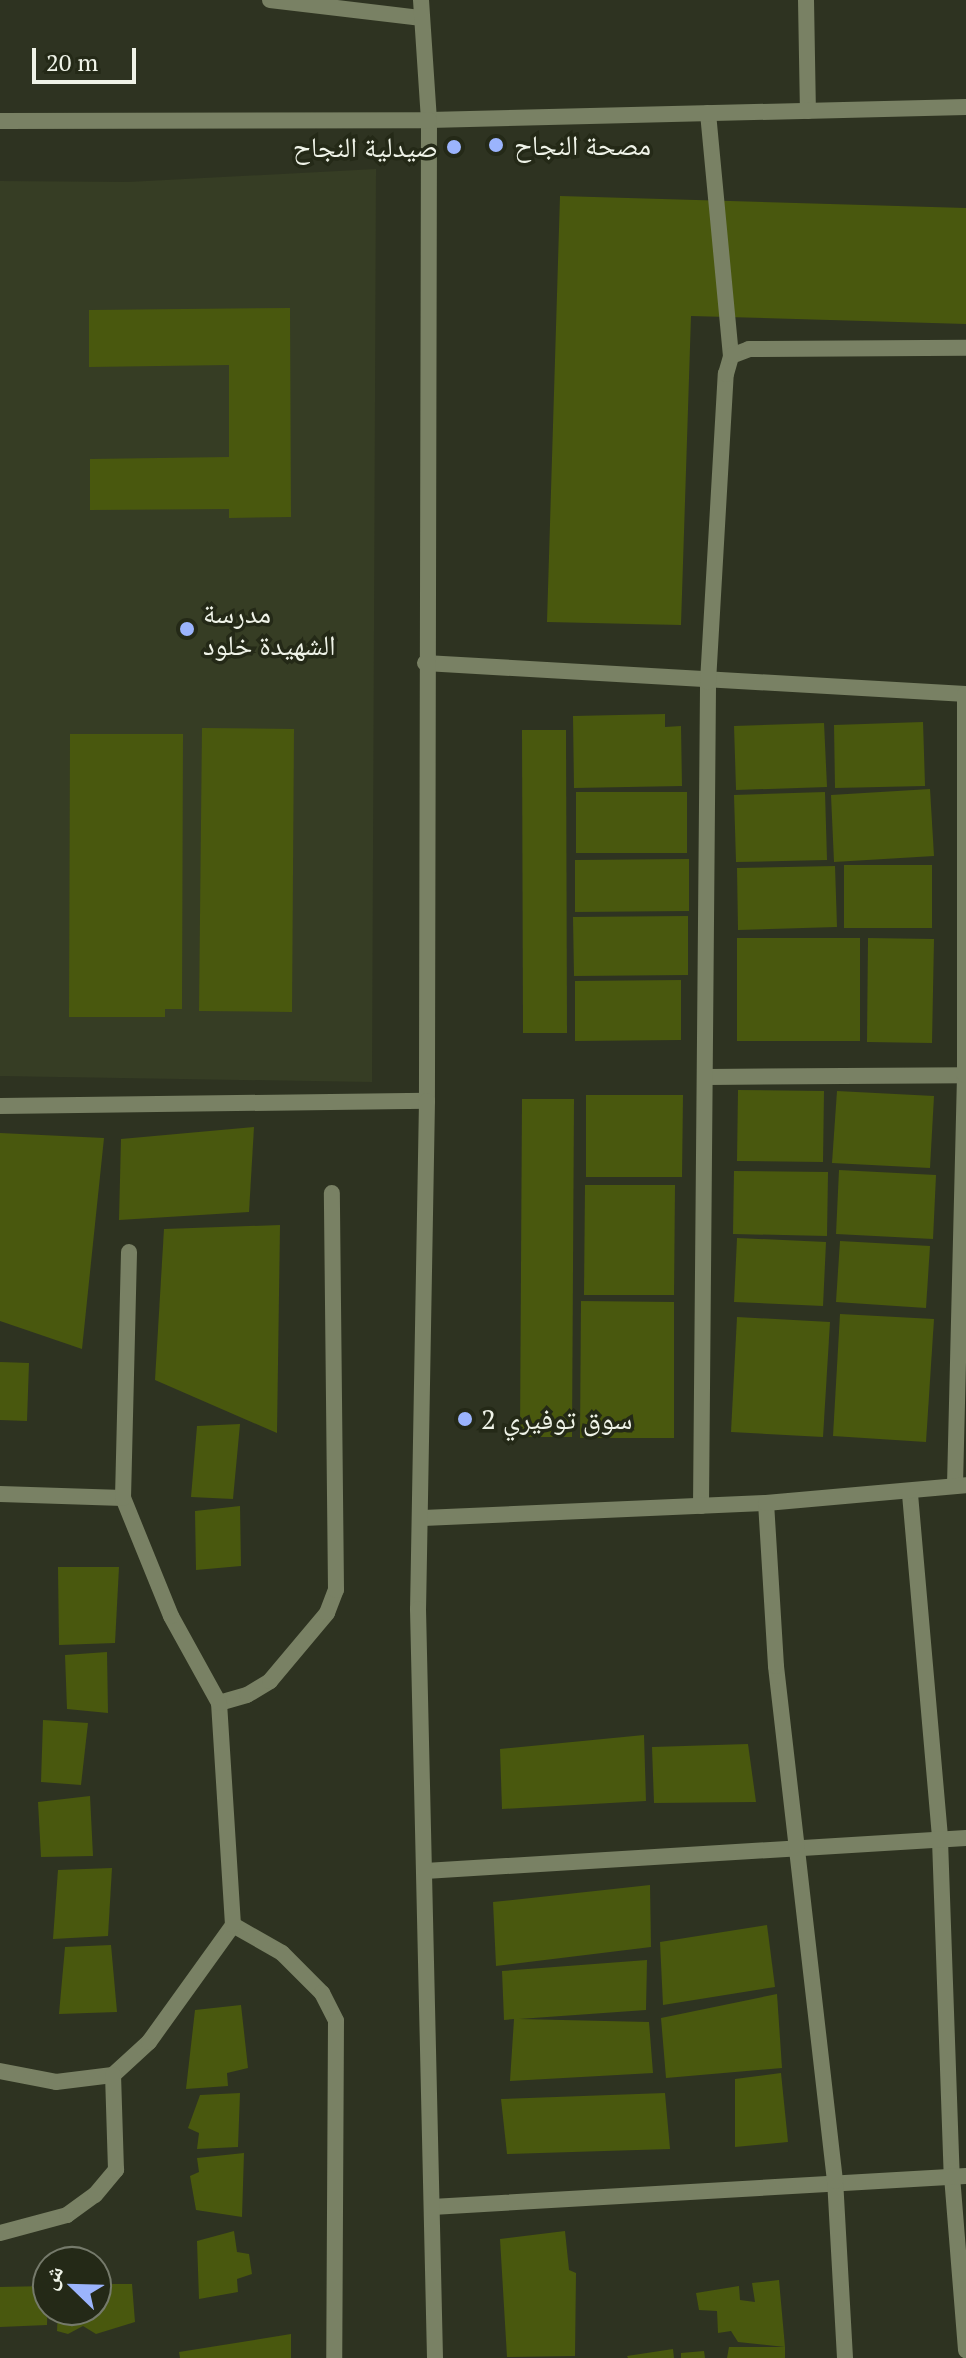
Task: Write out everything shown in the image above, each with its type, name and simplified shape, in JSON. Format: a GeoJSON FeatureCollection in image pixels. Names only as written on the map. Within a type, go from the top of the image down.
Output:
{"type":"FeatureCollection","features":[{"type":"Feature","properties":{"kind":"street"},"geometry":{"type":"LineString","coordinates":[[270,0],[420,18]]}},
{"type":"Feature","properties":{"kind":"street"},"geometry":{"type":"LineString","coordinates":[[421,0],[429,120],[425,663],[427,1101],[423,1518],[418,1609],[435,2358]]}},
{"type":"Feature","properties":{"kind":"street"},"geometry":{"type":"LineString","coordinates":[[806,0],[808,111]]}},
{"type":"Feature","properties":{"kind":"street"},"geometry":{"type":"LineString","coordinates":[[0,121],[429,120],[966,107]]}},
{"type":"Feature","properties":{"kind":"street"},"geometry":{"type":"LineString","coordinates":[[701,1506],[708,1077],[708,682],[731,356],[708,113]]}},
{"type":"Feature","properties":{"kind":"street"},"geometry":{"type":"LineString","coordinates":[[731,356],[749,349],[966,348]]}},
{"type":"Feature","properties":{"kind":"street"},"geometry":{"type":"LineString","coordinates":[[423,1518],[766,1503],[910,1494],[961,1485],[966,694],[708,682],[425,663]]}},
{"type":"Feature","properties":{"kind":"street"},"geometry":{"type":"LineString","coordinates":[[708,1077],[965,1075]]}},
{"type":"Feature","properties":{"kind":"street"},"geometry":{"type":"LineString","coordinates":[[0,1106],[427,1101]]}},
{"type":"Feature","properties":{"kind":"street"},"geometry":{"type":"LineString","coordinates":[[219,1703],[247,1695],[270,1681],[327,1613],[336,1590],[332,1193]]}},
{"type":"Feature","properties":{"kind":"street"},"geometry":{"type":"LineString","coordinates":[[2,2073],[56,2082],[113,2075],[149,2042],[233,1925],[219,1703],[171,1616],[123,1498],[129,1252]]}},
{"type":"Feature","properties":{"kind":"street"},"geometry":{"type":"LineString","coordinates":[[0,1494],[123,1498]]}},
{"type":"Feature","properties":{"kind":"street"},"geometry":{"type":"LineString","coordinates":[[910,1494],[940,1840],[966,2350]]}},
{"type":"Feature","properties":{"kind":"street"},"geometry":{"type":"LineString","coordinates":[[766,1503],[776,1666],[800,1851],[835,2181],[845,2358]]}},
{"type":"Feature","properties":{"kind":"street"},"geometry":{"type":"LineString","coordinates":[[425,1871],[800,1851],[966,1838]]}},
{"type":"Feature","properties":{"kind":"street"},"geometry":{"type":"LineString","coordinates":[[233,1925],[282,1953],[322,1993],[336,2021],[334,2358]]}},
{"type":"Feature","properties":{"kind":"street"},"geometry":{"type":"LineString","coordinates":[[0,2233],[67,2215],[95,2195],[116,2170],[113,2075]]}},
{"type":"Feature","properties":{"kind":"street"},"geometry":{"type":"LineString","coordinates":[[432,2207],[959,2176]]}},
{"type":"Feature","properties":{"kind":"shaded area","name":"مدرسة الشهيدة خلود"},"geometry":{"type":"Polygon","coordinates":[[[376,169],[372,1082],[0,1076],[0,181],[128,182],[376,169]]]}},
{"type":"Feature","properties":{"kind":"building"},"geometry":{"type":"Polygon","coordinates":[[[560,196],[966,208],[966,324],[691,316],[681,625],[547,622],[560,196]]]}},
{"type":"Feature","properties":{"kind":"building"},"geometry":{"type":"Polygon","coordinates":[[[290,308],[291,517],[229,518],[229,509],[90,510],[90,459],[229,457],[229,365],[89,367],[89,310],[290,308]]]}},
{"type":"Feature","properties":{"kind":"building"},"geometry":{"type":"Polygon","coordinates":[[[665,714],[665,727],[681,726],[682,786],[574,788],[573,716],[665,714]]]}},
{"type":"Feature","properties":{"kind":"building"},"geometry":{"type":"Polygon","coordinates":[[[923,722],[925,786],[835,788],[834,725],[923,722]]]}},
{"type":"Feature","properties":{"kind":"building"},"geometry":{"type":"Polygon","coordinates":[[[824,723],[827,787],[736,790],[734,726],[824,723]]]}},
{"type":"Feature","properties":{"kind":"building"},"geometry":{"type":"Polygon","coordinates":[[[202,728],[294,729],[292,1012],[199,1011],[202,728]]]}},
{"type":"Feature","properties":{"kind":"building"},"geometry":{"type":"Polygon","coordinates":[[[522,730],[566,730],[567,1033],[523,1033],[522,730]]]}},
{"type":"Feature","properties":{"kind":"building"},"geometry":{"type":"Polygon","coordinates":[[[70,734],[183,734],[182,1009],[165,1009],[165,1017],[69,1017],[70,734]]]}},
{"type":"Feature","properties":{"kind":"building"},"geometry":{"type":"Polygon","coordinates":[[[930,789],[934,856],[834,862],[831,795],[930,789]]]}},
{"type":"Feature","properties":{"kind":"building"},"geometry":{"type":"Polygon","coordinates":[[[576,792],[687,792],[687,853],[576,853],[576,792]]]}},
{"type":"Feature","properties":{"kind":"building"},"geometry":{"type":"Polygon","coordinates":[[[825,792],[827,860],[736,862],[734,795],[825,792]]]}},
{"type":"Feature","properties":{"kind":"building"},"geometry":{"type":"Polygon","coordinates":[[[689,859],[689,911],[575,912],[575,860],[689,859]]]}},
{"type":"Feature","properties":{"kind":"building"},"geometry":{"type":"Polygon","coordinates":[[[844,865],[932,865],[932,928],[844,928],[844,865]]]}},
{"type":"Feature","properties":{"kind":"building"},"geometry":{"type":"Polygon","coordinates":[[[835,866],[837,927],[738,930],[737,868],[835,866]]]}},
{"type":"Feature","properties":{"kind":"building"},"geometry":{"type":"Polygon","coordinates":[[[688,916],[688,975],[574,976],[573,917],[688,916]]]}},
{"type":"Feature","properties":{"kind":"building"},"geometry":{"type":"Polygon","coordinates":[[[737,938],[860,938],[860,1041],[737,1041],[737,938]]]}},
{"type":"Feature","properties":{"kind":"building"},"geometry":{"type":"Polygon","coordinates":[[[868,938],[934,939],[932,1043],[867,1042],[868,938]]]}},
{"type":"Feature","properties":{"kind":"building"},"geometry":{"type":"Polygon","coordinates":[[[681,980],[681,1040],[575,1041],[575,981],[681,980]]]}},
{"type":"Feature","properties":{"kind":"building"},"geometry":{"type":"Polygon","coordinates":[[[738,1090],[824,1091],[823,1162],[737,1161],[738,1090]]]}},
{"type":"Feature","properties":{"kind":"building"},"geometry":{"type":"Polygon","coordinates":[[[837,1091],[934,1096],[930,1168],[832,1163],[837,1091]]]}},
{"type":"Feature","properties":{"kind":"building"},"geometry":{"type":"Polygon","coordinates":[[[586,1095],[683,1095],[682,1177],[586,1177],[586,1095]]]}},
{"type":"Feature","properties":{"kind":"building"},"geometry":{"type":"Polygon","coordinates":[[[522,1099],[574,1099],[572,1437],[520,1437],[522,1099]]]}},
{"type":"Feature","properties":{"kind":"building"},"geometry":{"type":"Polygon","coordinates":[[[254,1127],[249,1212],[119,1220],[121,1139],[254,1127]]]}},
{"type":"Feature","properties":{"kind":"building"},"geometry":{"type":"Polygon","coordinates":[[[0,1133],[104,1138],[82,1349],[0,1321],[0,1133]]]}},
{"type":"Feature","properties":{"kind":"building"},"geometry":{"type":"Polygon","coordinates":[[[839,1170],[936,1175],[933,1239],[836,1234],[839,1170]]]}},
{"type":"Feature","properties":{"kind":"building"},"geometry":{"type":"Polygon","coordinates":[[[734,1171],[828,1172],[827,1236],[733,1234],[734,1171]]]}},
{"type":"Feature","properties":{"kind":"building"},"geometry":{"type":"Polygon","coordinates":[[[585,1185],[675,1185],[674,1295],[584,1295],[585,1185]]]}},
{"type":"Feature","properties":{"kind":"building"},"geometry":{"type":"Polygon","coordinates":[[[280,1225],[277,1433],[155,1380],[164,1229],[280,1225]]]}},
{"type":"Feature","properties":{"kind":"building"},"geometry":{"type":"Polygon","coordinates":[[[737,1238],[826,1242],[823,1306],[734,1302],[737,1238]]]}},
{"type":"Feature","properties":{"kind":"building"},"geometry":{"type":"Polygon","coordinates":[[[840,1241],[930,1246],[926,1308],[836,1302],[840,1241]]]}},
{"type":"Feature","properties":{"kind":"building"},"geometry":{"type":"Polygon","coordinates":[[[581,1301],[674,1302],[674,1438],[580,1438],[581,1301]]]}},
{"type":"Feature","properties":{"kind":"building"},"geometry":{"type":"Polygon","coordinates":[[[840,1314],[934,1319],[926,1442],[833,1436],[840,1314]]]}},
{"type":"Feature","properties":{"kind":"building"},"geometry":{"type":"Polygon","coordinates":[[[737,1317],[830,1322],[823,1437],[731,1432],[737,1317]]]}},
{"type":"Feature","properties":{"kind":"building"},"geometry":{"type":"Polygon","coordinates":[[[0,1362],[29,1363],[27,1421],[0,1420],[0,1362]]]}},
{"type":"Feature","properties":{"kind":"building"},"geometry":{"type":"Polygon","coordinates":[[[240,1424],[233,1499],[191,1497],[197,1426],[240,1424]]]}},
{"type":"Feature","properties":{"kind":"building"},"geometry":{"type":"Polygon","coordinates":[[[240,1506],[241,1566],[196,1570],[195,1511],[240,1506]]]}},
{"type":"Feature","properties":{"kind":"building"},"geometry":{"type":"Polygon","coordinates":[[[58,1567],[119,1567],[115,1643],[59,1645],[58,1567]]]}},
{"type":"Feature","properties":{"kind":"building"},"geometry":{"type":"Polygon","coordinates":[[[107,1652],[108,1713],[67,1709],[65,1655],[107,1652]]]}},
{"type":"Feature","properties":{"kind":"building"},"geometry":{"type":"Polygon","coordinates":[[[43,1720],[88,1723],[81,1785],[41,1782],[43,1720]]]}},
{"type":"Feature","properties":{"kind":"building"},"geometry":{"type":"Polygon","coordinates":[[[644,1735],[646,1801],[502,1809],[500,1749],[644,1735]]]}},
{"type":"Feature","properties":{"kind":"building"},"geometry":{"type":"Polygon","coordinates":[[[748,1744],[756,1802],[654,1803],[652,1747],[748,1744]]]}},
{"type":"Feature","properties":{"kind":"building"},"geometry":{"type":"Polygon","coordinates":[[[90,1796],[93,1856],[41,1857],[38,1802],[90,1796]]]}},
{"type":"Feature","properties":{"kind":"building"},"geometry":{"type":"Polygon","coordinates":[[[112,1868],[108,1936],[53,1939],[58,1870],[112,1868]]]}},
{"type":"Feature","properties":{"kind":"building"},"geometry":{"type":"Polygon","coordinates":[[[650,1885],[651,1947],[496,1966],[493,1902],[650,1885]]]}},
{"type":"Feature","properties":{"kind":"building"},"geometry":{"type":"Polygon","coordinates":[[[767,1925],[775,1987],[663,2005],[660,1942],[767,1925]]]}},
{"type":"Feature","properties":{"kind":"building"},"geometry":{"type":"Polygon","coordinates":[[[111,1945],[117,2012],[59,2014],[65,1947],[111,1945]]]}},
{"type":"Feature","properties":{"kind":"building"},"geometry":{"type":"Polygon","coordinates":[[[647,1960],[646,2010],[519,2019],[649,2022],[653,2073],[510,2081],[514,2019],[504,2020],[502,1971],[647,1960]]]}},
{"type":"Feature","properties":{"kind":"building"},"geometry":{"type":"Polygon","coordinates":[[[777,1994],[782,2068],[666,2078],[661,2018],[777,1994]]]}},
{"type":"Feature","properties":{"kind":"building"},"geometry":{"type":"Polygon","coordinates":[[[241,2005],[248,2068],[227,2073],[228,2086],[186,2089],[195,2010],[241,2005]]]}},
{"type":"Feature","properties":{"kind":"building"},"geometry":{"type":"Polygon","coordinates":[[[781,2073],[788,2142],[735,2147],[735,2079],[781,2073]]]}},
{"type":"Feature","properties":{"kind":"building"},"geometry":{"type":"Polygon","coordinates":[[[240,2093],[238,2147],[197,2149],[199,2133],[188,2128],[200,2095],[240,2093]]]}},
{"type":"Feature","properties":{"kind":"building"},"geometry":{"type":"Polygon","coordinates":[[[665,2093],[670,2149],[507,2154],[501,2099],[665,2093]]]}},
{"type":"Feature","properties":{"kind":"building"},"geometry":{"type":"Polygon","coordinates":[[[244,2153],[242,2217],[196,2210],[190,2176],[199,2172],[197,2158],[244,2153]]]}},
{"type":"Feature","properties":{"kind":"building"},"geometry":{"type":"Polygon","coordinates":[[[234,2231],[237,2252],[249,2254],[252,2274],[237,2279],[238,2292],[199,2299],[197,2241],[234,2231]]]}},
{"type":"Feature","properties":{"kind":"building"},"geometry":{"type":"Polygon","coordinates":[[[565,2231],[569,2270],[576,2273],[575,2356],[507,2357],[500,2239],[565,2231]]]}},
{"type":"Feature","properties":{"kind":"building"},"geometry":{"type":"Polygon","coordinates":[[[779,2280],[785,2347],[738,2342],[731,2331],[718,2333],[717,2311],[699,2310],[696,2293],[739,2286],[740,2300],[755,2302],[752,2283],[779,2280]]]}},
{"type":"Feature","properties":{"kind":"building"},"geometry":{"type":"Polygon","coordinates":[[[112,2284],[132,2284],[135,2322],[96,2334],[83,2326],[112,2326],[112,2284]]]}},
{"type":"Feature","properties":{"kind":"building"},"geometry":{"type":"Polygon","coordinates":[[[32,2286],[32,2326],[0,2327],[0,2287],[32,2286]]]}},
{"type":"Feature","properties":{"kind":"building"},"geometry":{"type":"Polygon","coordinates":[[[57,2326],[83,2326],[68,2334],[57,2331],[57,2326]]]}},
{"type":"Feature","properties":{"kind":"building"},"geometry":{"type":"Polygon","coordinates":[[[291,2334],[291,2358],[180,2358],[179,2352],[291,2334]]]}},
{"type":"Feature","properties":{"kind":"building"},"geometry":{"type":"Polygon","coordinates":[[[729,2347],[785,2347],[785,2358],[727,2358],[729,2347]]]}},
{"type":"Feature","properties":{"kind":"building"},"geometry":{"type":"Polygon","coordinates":[[[673,2349],[674,2358],[627,2356],[673,2349]]]}},
{"type":"Feature","properties":{"kind":"building"},"geometry":{"type":"Polygon","coordinates":[[[704,2351],[705,2358],[681,2358],[681,2353],[704,2351]]]}},
{"type":"Feature","properties":{"kind":"place","name":"مصحة النجاح"},"geometry":{"type":"Point","coordinates":[496,145]}},
{"type":"Feature","properties":{"kind":"place","name":"صيدلية النجاح"},"geometry":{"type":"Point","coordinates":[454,147]}},
{"type":"Feature","properties":{"kind":"place","name":"مدرسة الشهيدة خلود"},"geometry":{"type":"Point","coordinates":[187,629]}},
{"type":"Feature","properties":{"kind":"place","name":"سوق توفيري 2"},"geometry":{"type":"Point","coordinates":[465,1419]}}]}
